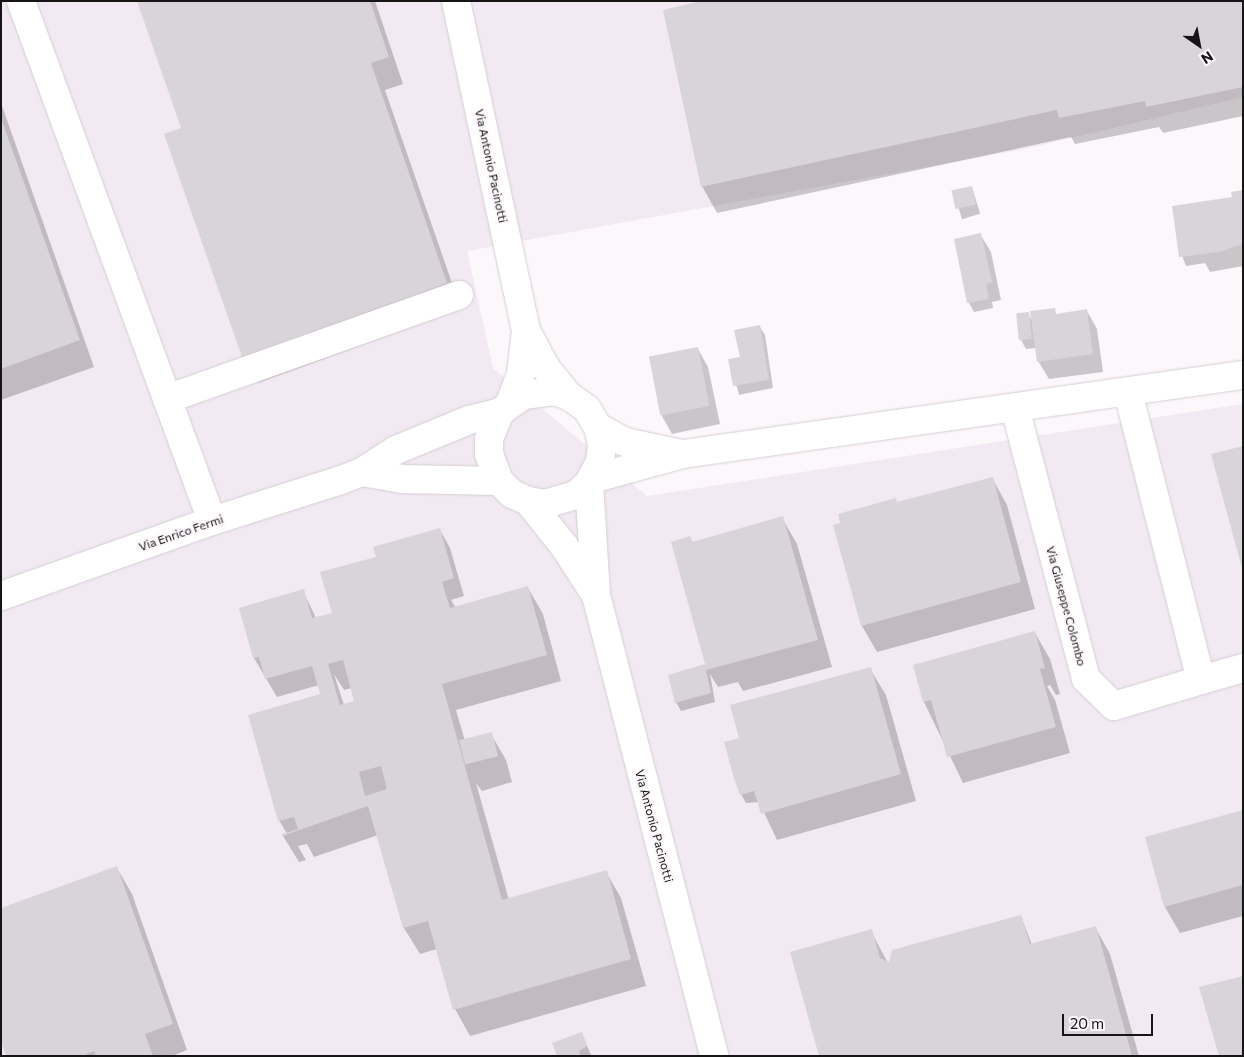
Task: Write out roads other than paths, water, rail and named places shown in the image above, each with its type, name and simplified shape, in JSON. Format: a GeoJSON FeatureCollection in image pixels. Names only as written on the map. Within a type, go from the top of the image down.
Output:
{"type":"FeatureCollection","features":[{"type":"Feature","properties":{"kind":"street"},"geometry":{"type":"LineString","coordinates":[[21,1],[212,521]]}},
{"type":"Feature","properties":{"kind":"street","name":"Via Antonio Pacinotti"},"geometry":{"type":"LineString","coordinates":[[456,1],[526,331],[546,368],[569,396],[587,408],[598,427],[602,444],[600,462],[591,481],[576,495],[561,502],[528,501],[512,494],[499,481],[492,468],[488,439],[521,374],[526,331]]}},
{"type":"Feature","properties":{"kind":"street"},"geometry":{"type":"LineString","coordinates":[[167,398],[459,295]]}},
{"type":"Feature","properties":{"kind":"street"},"geometry":{"type":"LineString","coordinates":[[591,481],[683,454],[1243,375]]}},
{"type":"Feature","properties":{"kind":"street","name":"Via Antonio Pacinotti"},"geometry":{"type":"LineString","coordinates":[[505,408],[539,391],[569,396]]}},
{"type":"Feature","properties":{"kind":"street"},"geometry":{"type":"LineString","coordinates":[[1128,392],[1201,680]]}},
{"type":"Feature","properties":{"kind":"street"},"geometry":{"type":"LineString","coordinates":[[362,472],[396,450],[505,408]]}},
{"type":"Feature","properties":{"kind":"street","name":"Via Giuseppe Colombo"},"geometry":{"type":"LineString","coordinates":[[1014,408],[1086,679],[1114,706],[1243,668]]}},
{"type":"Feature","properties":{"kind":"street"},"geometry":{"type":"LineString","coordinates":[[598,427],[625,442],[683,454]]}},
{"type":"Feature","properties":{"kind":"street"},"geometry":{"type":"LineString","coordinates":[[362,472],[402,479],[499,481]]}},
{"type":"Feature","properties":{"kind":"street","name":"Via Enrico Fermi"},"geometry":{"type":"LineString","coordinates":[[1,596],[212,521],[362,472]]}},
{"type":"Feature","properties":{"kind":"street","name":"Via Antonio Pacinotti"},"geometry":{"type":"LineString","coordinates":[[591,481],[596,595],[714,1056]]}},
{"type":"Feature","properties":{"kind":"street","name":"Via Antonio Pacinotti"},"geometry":{"type":"LineString","coordinates":[[528,501],[564,546],[596,595]]}}]}
